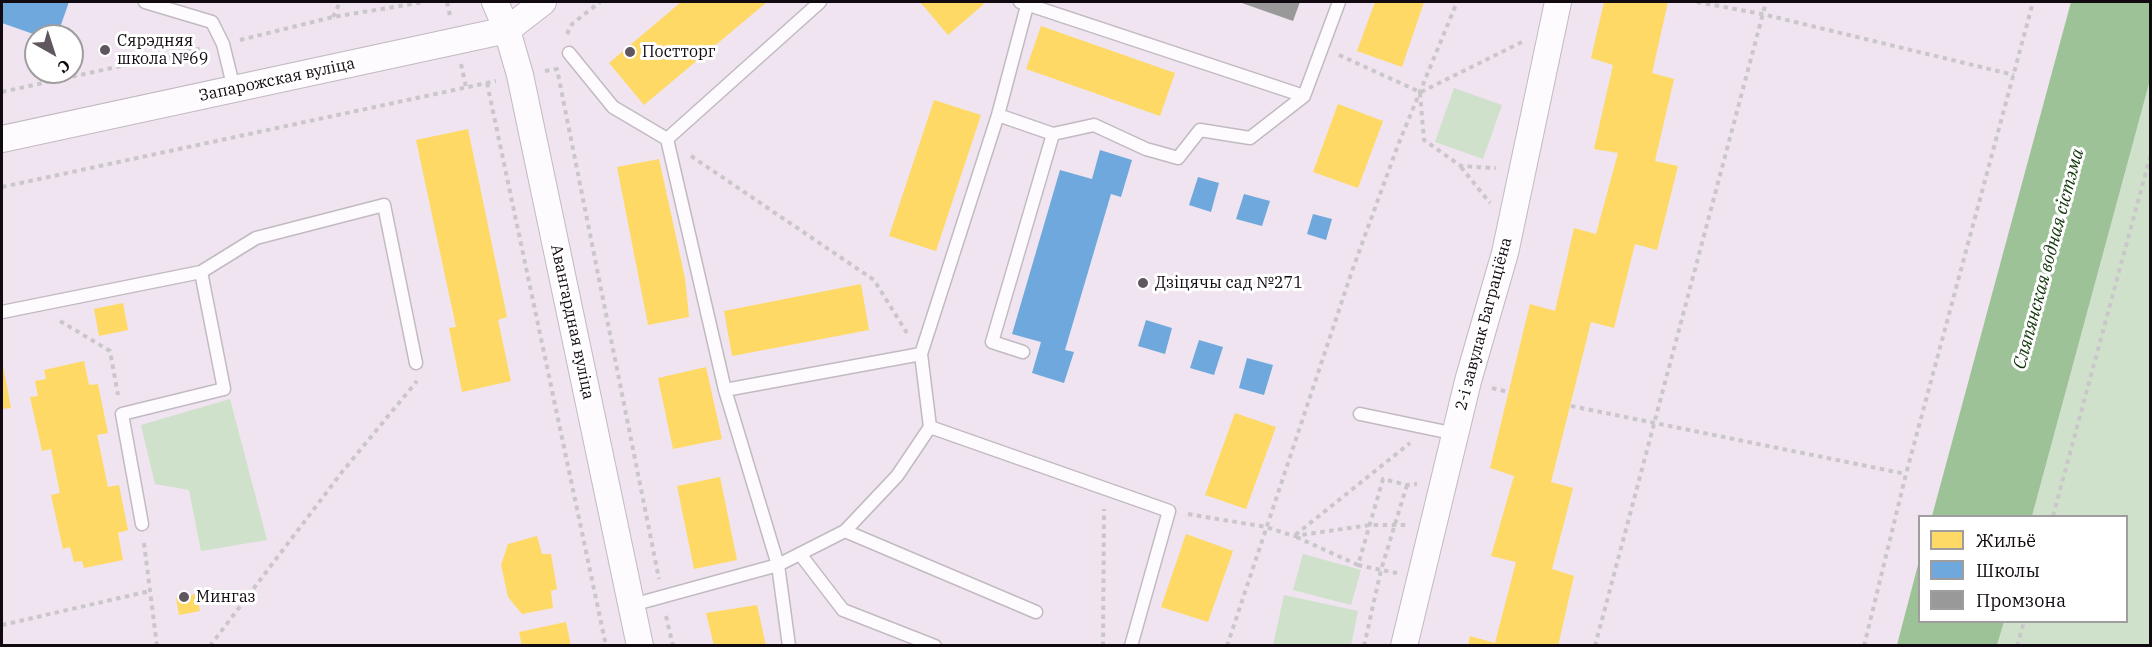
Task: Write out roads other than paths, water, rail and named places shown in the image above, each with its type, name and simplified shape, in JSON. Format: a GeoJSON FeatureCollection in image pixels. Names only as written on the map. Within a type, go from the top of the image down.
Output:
{"type":"FeatureCollection","features":[{"type":"Feature","properties":{"kind":"street","name":"Авангардная вуліца"},"geometry":{"type":"LineString","coordinates":[[495,2],[507,30],[520,75],[640,645]]}},
{"type":"Feature","properties":{"kind":"street","name":"Запарожская вуліца"},"geometry":{"type":"LineString","coordinates":[[2,139],[507,30],[543,2]]}},
{"type":"Feature","properties":{"kind":"street","name":"2-і завулак Баграціёна"},"geometry":{"type":"LineString","coordinates":[[1404,645],[1510,229],[1558,2]]}},
{"type":"Feature","properties":{"kind":"lane"},"geometry":{"type":"LineString","coordinates":[[145,2],[212,22],[223,44],[234,89]]}},
{"type":"Feature","properties":{"kind":"lane"},"geometry":{"type":"LineString","coordinates":[[667,139],[820,2]]}},
{"type":"Feature","properties":{"kind":"lane"},"geometry":{"type":"LineString","coordinates":[[998,115],[1053,134],[1094,125],[1146,149],[1178,158],[1200,130],[1250,138],[1304,96],[1339,2]]}},
{"type":"Feature","properties":{"kind":"lane"},"geometry":{"type":"LineString","coordinates":[[632,605],[778,565],[845,531],[897,476],[930,427],[921,354],[998,115],[1025,3],[1304,96]]}},
{"type":"Feature","properties":{"kind":"lane"},"geometry":{"type":"LineString","coordinates":[[569,53],[613,107],[667,139],[725,390],[778,565],[789,645]]}},
{"type":"Feature","properties":{"kind":"lane"},"geometry":{"type":"LineString","coordinates":[[1023,352],[992,342],[1053,134]]}},
{"type":"Feature","properties":{"kind":"lane"},"geometry":{"type":"LineString","coordinates":[[2,312],[201,272],[256,238],[384,205],[416,363]]}},
{"type":"Feature","properties":{"kind":"lane"},"geometry":{"type":"LineString","coordinates":[[142,524],[122,414],[224,389],[201,272]]}},
{"type":"Feature","properties":{"kind":"lane"},"geometry":{"type":"LineString","coordinates":[[725,390],[921,354]]}},
{"type":"Feature","properties":{"kind":"lane"},"geometry":{"type":"LineString","coordinates":[[1360,414],[1456,434]]}},
{"type":"Feature","properties":{"kind":"lane"},"geometry":{"type":"LineString","coordinates":[[930,427],[1092,482],[1169,511],[1131,645]]}},
{"type":"Feature","properties":{"kind":"lane"},"geometry":{"type":"LineString","coordinates":[[845,531],[1036,612]]}},
{"type":"Feature","properties":{"kind":"lane"},"geometry":{"type":"LineString","coordinates":[[800,554],[843,610],[935,645]]}},
{"type":"Feature","properties":{"kind":"water","name":"Сляпянская водная сістэма"},"geometry":{"type":"Polygon","coordinates":[[[2071,2],[2150,2],[2150,80],[2032,515],[1932,515],[2071,2]]]}},
{"type":"Feature","properties":{"kind":"water"},"geometry":{"type":"Polygon","coordinates":[[[1918,565],[1918,623],[2004,623],[1997,645],[1897,645],[1918,565]]]}},
{"type":"Feature","properties":{"kind":"place","name":"Сярэдняя школа №69"},"geometry":{"type":"Point","coordinates":[105,50]}},
{"type":"Feature","properties":{"kind":"place","name":"Постторг"},"geometry":{"type":"Point","coordinates":[630,52]}},
{"type":"Feature","properties":{"kind":"place","name":"Дзіцячы сад №271"},"geometry":{"type":"Point","coordinates":[1143,283]}},
{"type":"Feature","properties":{"kind":"place","name":"Мингаз"},"geometry":{"type":"Point","coordinates":[184,597]}}]}
